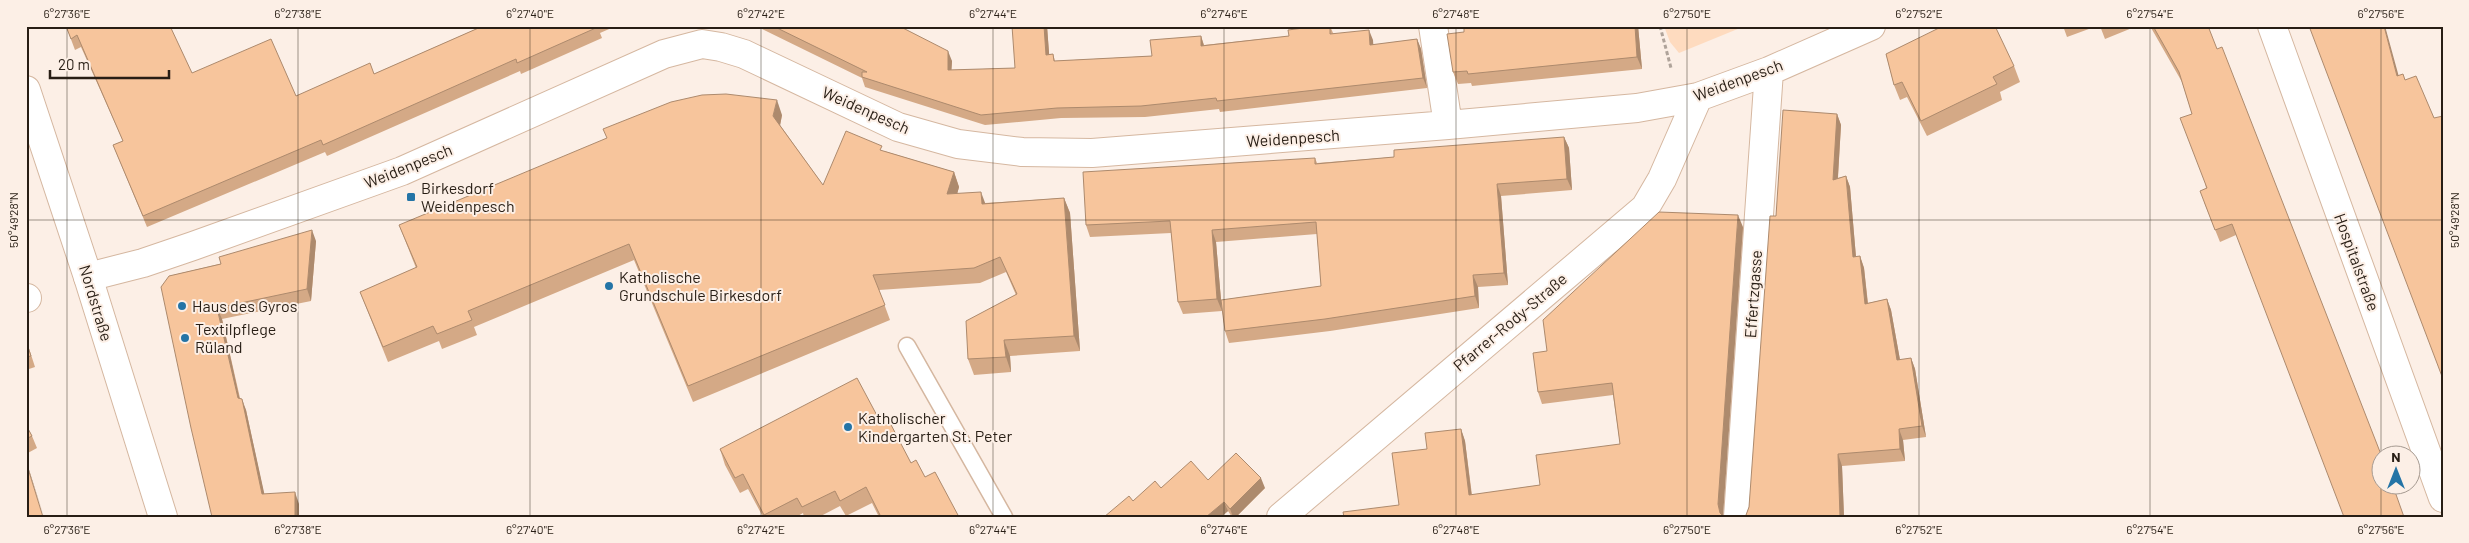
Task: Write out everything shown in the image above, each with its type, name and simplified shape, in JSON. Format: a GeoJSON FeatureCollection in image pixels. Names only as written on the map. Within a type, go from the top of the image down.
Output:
{"type":"FeatureCollection","features":[{"type":"Feature","properties":{"kind":"street"},"geometry":{"type":"LineString","coordinates":[[1433,26],[1448,125]]}},
{"type":"Feature","properties":{"kind":"street","name":"Weidenpesch"},"geometry":{"type":"LineString","coordinates":[[88,277],[143,263],[402,171],[664,54],[727,37],[744,54],[898,127],[958,144],[1022,152],[1092,153],[1638,108],[1689,99],[1769,71],[1870,26]]}},
{"type":"Feature","properties":{"kind":"street","name":"Hospitalstraße"},"geometry":{"type":"LineString","coordinates":[[2272,26],[2443,498]]}},
{"type":"Feature","properties":{"kind":"street","name":"Effertzgasse"},"geometry":{"type":"LineString","coordinates":[[1738,517],[1769,71]]}},
{"type":"Feature","properties":{"kind":"street","name":"Nordstraße"},"geometry":{"type":"LineString","coordinates":[[26,90],[88,277],[163,517]]}},
{"type":"Feature","properties":{"kind":"street","name":"Pfarrer-Rody-Straße"},"geometry":{"type":"LineString","coordinates":[[1281,517],[1645,208],[1662,179],[1689,99]]}},
{"type":"Feature","properties":{"kind":"lane"},"geometry":{"type":"LineString","coordinates":[[907,346],[1004,517]]}},
{"type":"Feature","properties":{"kind":"path"},"geometry":{"type":"LineString","coordinates":[[1660,26],[1689,99]]}},
{"type":"Feature","properties":{"kind":"shaded area"},"geometry":{"type":"Polygon","coordinates":[[[1664,26],[1745,26],[1679,53],[1670,42],[1664,26]]]}},
{"type":"Feature","properties":{"kind":"building"},"geometry":{"type":"Polygon","coordinates":[[[66,26],[170,26],[192,73],[271,39],[296,96],[370,63],[374,74],[483,26],[598,27],[517,63],[516,59],[323,145],[321,140],[143,216],[113,145],[123,141],[77,35],[71,39],[66,26]]]}},
{"type":"Feature","properties":{"kind":"building"},"geometry":{"type":"Polygon","coordinates":[[[773,26],[899,26],[948,51],[948,70],[1015,68],[1012,26],[1044,26],[1046,55],[1053,54],[1054,61],[1152,56],[1150,40],[1201,36],[1201,46],[1289,36],[1288,30],[1330,26],[1330,34],[1369,30],[1370,45],[1417,39],[1423,78],[1217,101],[1216,98],[1141,106],[1057,108],[981,115],[862,77],[862,72],[867,72],[773,26]]]}},
{"type":"Feature","properties":{"kind":"building"},"geometry":{"type":"Polygon","coordinates":[[[1464,26],[1635,26],[1637,57],[1468,74],[1467,71],[1453,72],[1447,34],[1464,32],[1464,26]]]}},
{"type":"Feature","properties":{"kind":"building"},"geometry":{"type":"Polygon","coordinates":[[[1943,26],[1995,26],[2014,66],[1993,77],[1997,84],[1921,121],[1902,82],[1894,85],[1886,54],[1943,26]]]}},
{"type":"Feature","properties":{"kind":"building"},"geometry":{"type":"Polygon","coordinates":[[[2153,26],[2208,26],[2217,49],[2222,47],[2378,446],[2372,446],[2372,496],[2397,496],[2404,517],[2344,517],[2232,224],[2215,230],[2200,191],[2207,188],[2180,118],[2192,114],[2179,72],[2153,26]]]}},
{"type":"Feature","properties":{"kind":"building"},"geometry":{"type":"Polygon","coordinates":[[[2309,26],[2384,26],[2397,76],[2403,74],[2405,80],[2416,76],[2434,118],[2443,116],[2443,379],[2309,26]]]}},
{"type":"Feature","properties":{"kind":"building"},"geometry":{"type":"Polygon","coordinates":[[[726,94],[777,100],[773,116],[823,185],[846,131],[882,146],[880,150],[954,172],[947,194],[981,192],[982,204],[1064,198],[1074,336],[1004,340],[1006,357],[968,359],[966,321],[1017,294],[1000,257],[974,268],[873,275],[885,305],[688,386],[629,244],[468,311],[472,320],[437,334],[433,326],[383,347],[360,292],[417,267],[399,225],[607,138],[603,129],[671,102],[702,95],[726,94]]]}},
{"type":"Feature","properties":{"kind":"building"},"geometry":{"type":"Polygon","coordinates":[[[1783,110],[1837,114],[1833,180],[1846,176],[1853,257],[1860,256],[1865,304],[1887,299],[1897,360],[1911,358],[1922,426],[1899,429],[1900,449],[1838,454],[1840,517],[1744,517],[1749,507],[1770,216],[1776,216],[1783,110]]]}},
{"type":"Feature","properties":{"kind":"building"},"geometry":{"type":"Polygon","coordinates":[[[1564,137],[1567,179],[1497,184],[1504,273],[1473,275],[1475,296],[1325,319],[1225,331],[1221,300],[1321,286],[1316,222],[1212,230],[1217,299],[1178,302],[1170,221],[1086,225],[1083,172],[1315,158],[1315,164],[1394,157],[1394,150],[1564,137]]]}},
{"type":"Feature","properties":{"kind":"building"},"geometry":{"type":"Polygon","coordinates":[[[1659,212],[1738,215],[1718,504],[1720,513],[1724,517],[1344,517],[1343,512],[1399,505],[1392,453],[1427,449],[1425,433],[1461,429],[1469,495],[1540,485],[1536,455],[1620,444],[1612,383],[1538,392],[1533,353],[1547,351],[1543,320],[1659,212]]]}},
{"type":"Feature","properties":{"kind":"building"},"geometry":{"type":"Polygon","coordinates":[[[312,230],[307,289],[217,308],[238,398],[242,399],[262,494],[295,492],[295,517],[212,517],[161,287],[169,276],[221,264],[219,257],[312,230]]]}},
{"type":"Feature","properties":{"kind":"building"},"geometry":{"type":"Polygon","coordinates":[[[26,341],[31,356],[26,357],[26,341]]]}},
{"type":"Feature","properties":{"kind":"building"},"geometry":{"type":"Polygon","coordinates":[[[857,378],[881,423],[888,419],[911,463],[916,460],[925,477],[935,472],[959,517],[881,517],[866,487],[840,501],[835,491],[802,507],[797,498],[764,515],[743,474],[735,478],[720,449],[857,378]]]}},
{"type":"Feature","properties":{"kind":"building"},"geometry":{"type":"Polygon","coordinates":[[[26,425],[32,436],[26,439],[26,425]]]}},
{"type":"Feature","properties":{"kind":"building"},"geometry":{"type":"Polygon","coordinates":[[[1236,453],[1261,478],[1230,509],[1224,502],[1206,517],[1104,517],[1129,496],[1133,501],[1155,481],[1161,488],[1191,461],[1208,480],[1236,453]]]}},
{"type":"Feature","properties":{"kind":"building"},"geometry":{"type":"Polygon","coordinates":[[[26,462],[43,517],[26,517],[26,462]]]}},
{"type":"Feature","properties":{"kind":"place","name":"Birkesdorf Weidenpesch"},"geometry":{"type":"Point","coordinates":[411,197]}},
{"type":"Feature","properties":{"kind":"place","name":"Katholische Grundschule Birkesdorf"},"geometry":{"type":"Point","coordinates":[609,286]}},
{"type":"Feature","properties":{"kind":"place","name":"Haus des Gyros"},"geometry":{"type":"Point","coordinates":[182,306]}},
{"type":"Feature","properties":{"kind":"place","name":"Textilpflege Rüland"},"geometry":{"type":"Point","coordinates":[185,338]}},
{"type":"Feature","properties":{"kind":"place","name":"Katholischer Kindergarten St. Peter"},"geometry":{"type":"Point","coordinates":[848,427]}}]}
